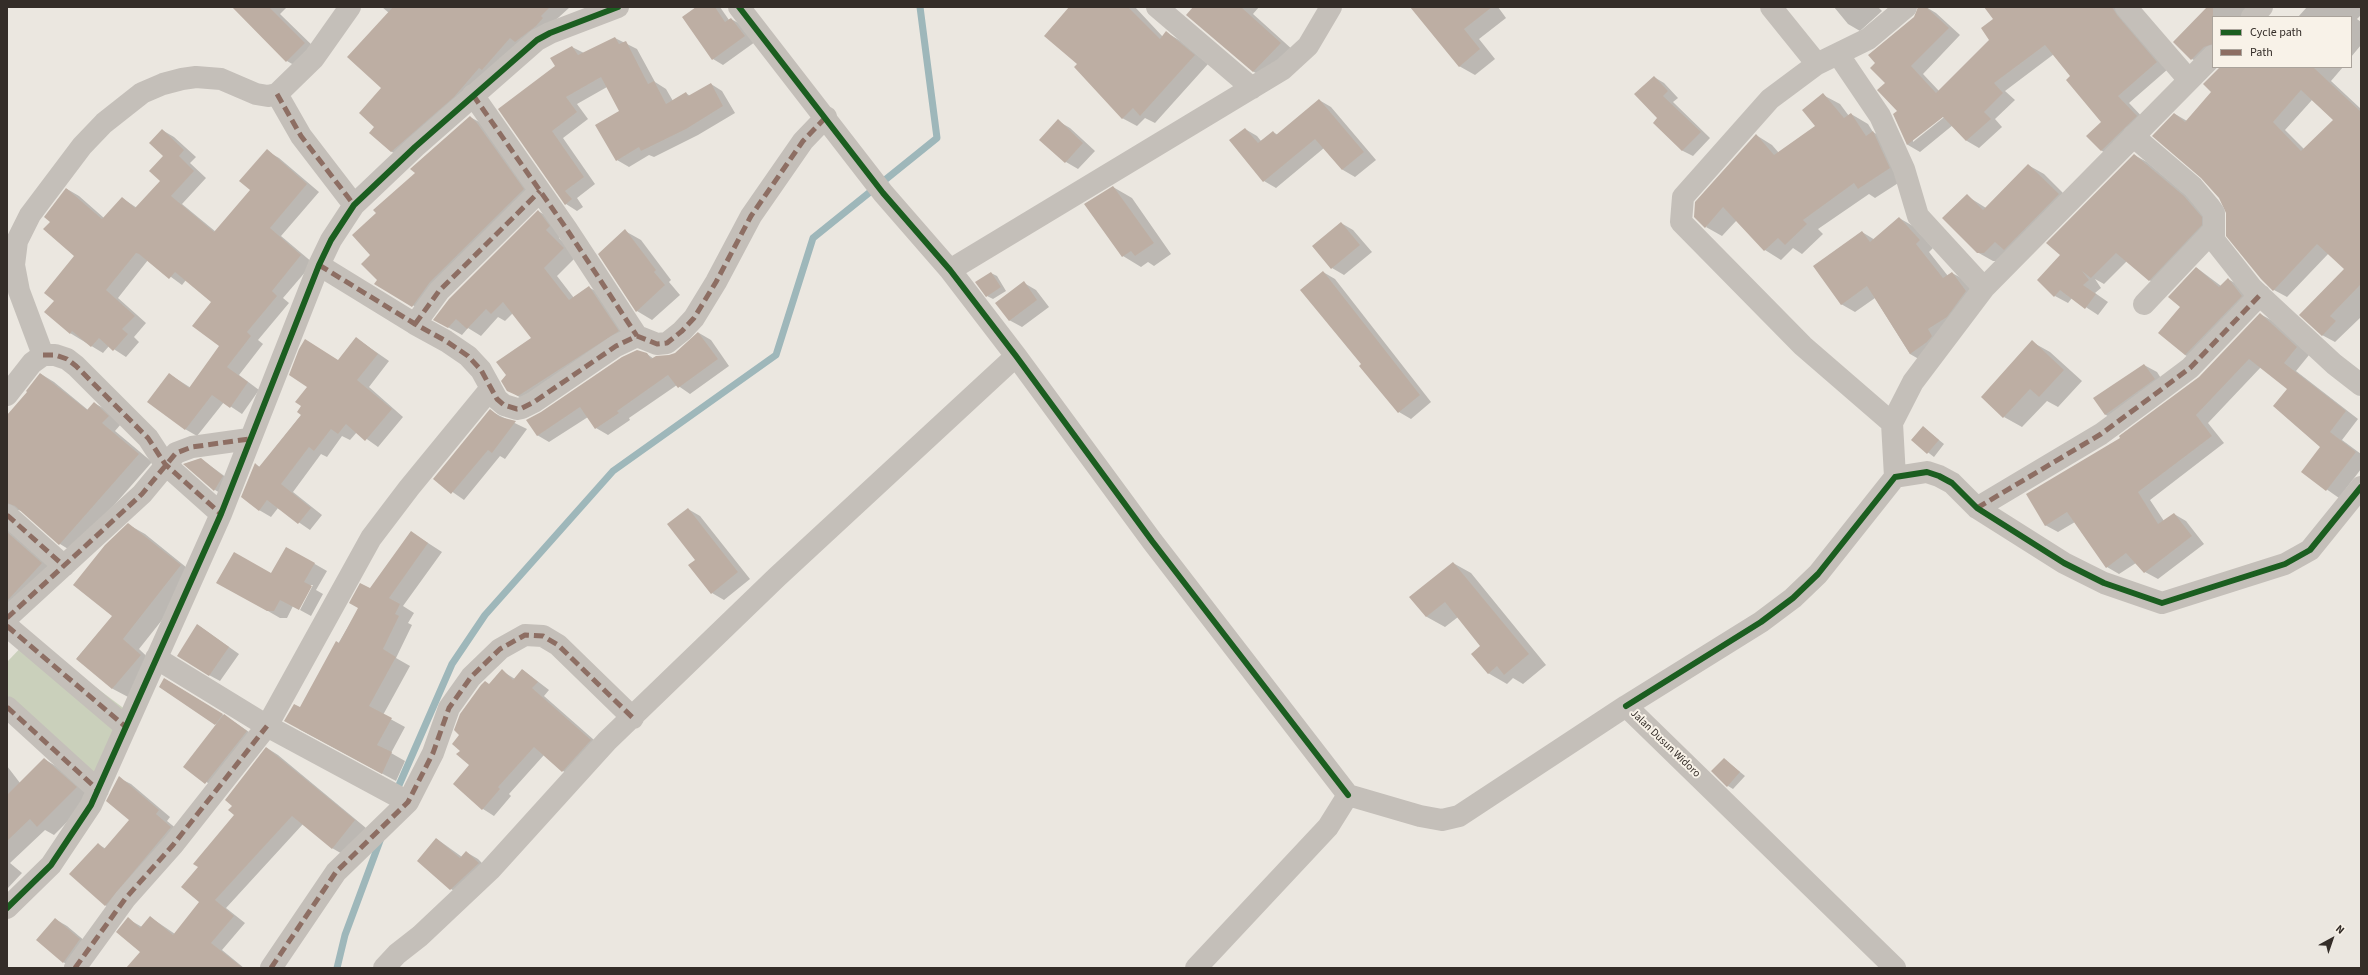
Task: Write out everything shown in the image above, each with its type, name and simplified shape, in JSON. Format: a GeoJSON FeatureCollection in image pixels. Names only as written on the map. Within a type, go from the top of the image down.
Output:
{"type":"FeatureCollection","features":[{"type":"Feature","properties":{"kind":"street"},"geometry":{"type":"LineString","coordinates":[[43,355],[19,291],[14,265],[15,250],[17,241],[30,215],[82,146],[104,123],[142,93],[182,79],[196,76],[221,79],[256,94],[268,96],[278,94],[314,58],[350,7]]}},
{"type":"Feature","properties":{"kind":"street"},"geometry":{"type":"LineString","coordinates":[[7,908],[51,865],[91,805],[221,514],[249,439],[319,265],[332,240],[354,205],[415,147],[529,47],[550,33],[618,7]]}},
{"type":"Feature","properties":{"kind":"street"},"geometry":{"type":"LineString","coordinates":[[740,7],[826,117],[858,161],[950,270],[1016,356],[1152,541],[1348,794],[1328,827],[1196,968]]}},
{"type":"Feature","properties":{"kind":"street"},"geometry":{"type":"LineString","coordinates":[[1157,7],[1252,88]]}},
{"type":"Feature","properties":{"kind":"street"},"geometry":{"type":"LineString","coordinates":[[950,270],[1283,69],[1308,46],[1331,7]]}},
{"type":"Feature","properties":{"kind":"street"},"geometry":{"type":"LineString","coordinates":[[1771,7],[1817,64]]}},
{"type":"Feature","properties":{"kind":"street"},"geometry":{"type":"LineString","coordinates":[[1892,423],[1803,346],[1681,222],[1683,197],[1719,154],[1770,99],[1817,64],[1868,39],[1906,7]]}},
{"type":"Feature","properties":{"kind":"street"},"geometry":{"type":"LineString","coordinates":[[2126,7],[2189,80]]}},
{"type":"Feature","properties":{"kind":"street"},"geometry":{"type":"LineString","coordinates":[[2253,16],[2262,7]]}},
{"type":"Feature","properties":{"kind":"street"},"geometry":{"type":"LineString","coordinates":[[1838,54],[1880,116],[1904,169],[1918,216],[1984,288]]}},
{"type":"Feature","properties":{"kind":"street"},"geometry":{"type":"LineString","coordinates":[[1626,706],[1761,622],[1793,598],[1818,574],[1895,477],[1892,423],[1913,382],[1984,288],[2212,57]]}},
{"type":"Feature","properties":{"kind":"street"},"geometry":{"type":"LineString","coordinates":[[278,94],[301,136],[354,205]]}},
{"type":"Feature","properties":{"kind":"street"},"geometry":{"type":"LineString","coordinates":[[474,96],[540,191],[637,336],[657,344],[667,343],[682,331],[694,318],[752,216],[803,141],[826,117]]}},
{"type":"Feature","properties":{"kind":"street"},"geometry":{"type":"LineString","coordinates":[[2133,136],[2192,187],[2209,206],[2214,213],[2214,240],[2217,246],[2260,295],[2334,364],[2361,385]]}},
{"type":"Feature","properties":{"kind":"street"},"geometry":{"type":"LineString","coordinates":[[415,324],[439,291],[540,191]]}},
{"type":"Feature","properties":{"kind":"street"},"geometry":{"type":"LineString","coordinates":[[2144,304],[2214,230]]}},
{"type":"Feature","properties":{"kind":"street"},"geometry":{"type":"LineString","coordinates":[[319,265],[415,324],[446,340],[468,356],[481,370],[497,399],[504,405],[517,409],[539,399],[616,346],[637,336]]}},
{"type":"Feature","properties":{"kind":"street"},"geometry":{"type":"LineString","coordinates":[[1977,508],[2101,434],[2190,368],[2260,295]]}},
{"type":"Feature","properties":{"kind":"street"},"geometry":{"type":"LineString","coordinates":[[7,395],[32,363],[43,355],[55,355],[67,359],[76,366],[148,438],[165,464],[221,514]]}},
{"type":"Feature","properties":{"kind":"street"},"geometry":{"type":"LineString","coordinates":[[384,968],[396,954],[420,936],[490,870],[607,741],[633,718],[776,577],[1016,356]]}},
{"type":"Feature","properties":{"kind":"street"},"geometry":{"type":"LineString","coordinates":[[75,968],[125,900],[183,833],[267,726],[371,538],[409,488],[491,388]]}},
{"type":"Feature","properties":{"kind":"street"},"geometry":{"type":"LineString","coordinates":[[7,618],[142,494],[165,464],[176,453],[192,447],[249,439]]}},
{"type":"Feature","properties":{"kind":"street"},"geometry":{"type":"LineString","coordinates":[[1895,477],[1927,472],[1939,476],[1952,483],[1977,508],[2064,562],[2098,580],[2130,594],[2162,603],[2285,564],[2310,550],[2361,487]]}},
{"type":"Feature","properties":{"kind":"street"},"geometry":{"type":"LineString","coordinates":[[7,515],[64,566]]}},
{"type":"Feature","properties":{"kind":"street"},"geometry":{"type":"LineString","coordinates":[[7,626],[126,727]]}},
{"type":"Feature","properties":{"kind":"street"},"geometry":{"type":"LineString","coordinates":[[271,968],[336,872],[408,802],[434,753],[449,708],[471,677],[500,649],[525,635],[543,636],[558,645],[633,718]]}},
{"type":"Feature","properties":{"kind":"street"},"geometry":{"type":"LineString","coordinates":[[156,658],[267,726],[408,802]]}},
{"type":"Feature","properties":{"kind":"street","name":"Jalan Dusun Widoro"},"geometry":{"type":"LineString","coordinates":[[1348,794],[1420,816],[1442,820],[1459,816],[1626,706],[1895,968]]}},
{"type":"Feature","properties":{"kind":"street"},"geometry":{"type":"LineString","coordinates":[[7,707],[98,790]]}},
{"type":"Feature","properties":{"kind":"green space"},"geometry":{"type":"Polygon","coordinates":[[[30,638],[130,713],[95,793],[7,695],[7,662],[30,638]]]}},
{"type":"Feature","properties":{"kind":"building"},"geometry":{"type":"Polygon","coordinates":[[[232,7],[269,7],[305,43],[286,62],[232,7]]]}},
{"type":"Feature","properties":{"kind":"building"},"geometry":{"type":"Polygon","coordinates":[[[393,7],[550,7],[541,16],[543,18],[536,26],[515,42],[510,38],[482,70],[479,68],[454,97],[391,152],[369,133],[374,127],[359,113],[381,88],[347,57],[393,7]]]}},
{"type":"Feature","properties":{"kind":"building"},"geometry":{"type":"Polygon","coordinates":[[[696,7],[715,7],[725,22],[731,18],[745,36],[712,60],[682,17],[696,7]]]}},
{"type":"Feature","properties":{"kind":"building"},"geometry":{"type":"Polygon","coordinates":[[[1069,7],[1128,7],[1160,39],[1166,31],[1195,55],[1140,116],[1133,108],[1122,119],[1074,67],[1077,64],[1044,36],[1069,7]]]}},
{"type":"Feature","properties":{"kind":"building"},"geometry":{"type":"Polygon","coordinates":[[[1193,7],[1241,7],[1281,43],[1253,72],[1186,15],[1193,7]]]}},
{"type":"Feature","properties":{"kind":"building"},"geometry":{"type":"Polygon","coordinates":[[[1410,7],[1492,7],[1464,29],[1480,49],[1459,67],[1410,7]]]}},
{"type":"Feature","properties":{"kind":"building"},"geometry":{"type":"Polygon","coordinates":[[[1918,7],[1926,7],[1949,28],[1911,66],[1936,93],[1989,40],[1981,28],[1993,19],[1984,7],[2112,7],[2157,62],[2118,96],[2137,116],[2101,151],[2086,136],[2101,122],[2066,80],[2070,76],[2045,45],[1994,83],[2003,93],[1984,112],[1991,119],[1966,141],[1943,117],[1907,145],[1893,114],[1897,111],[1877,90],[1885,83],[1870,68],[1875,63],[1868,55],[1914,17],[1918,7]]]}},
{"type":"Feature","properties":{"kind":"building"},"geometry":{"type":"Polygon","coordinates":[[[2207,7],[2213,7],[2212,44],[2204,47],[2191,60],[2173,42],[2207,7]]]}},
{"type":"Feature","properties":{"kind":"building"},"geometry":{"type":"Polygon","coordinates":[[[615,37],[619,44],[626,41],[648,84],[654,81],[666,104],[686,92],[688,96],[711,83],[723,106],[686,129],[641,151],[639,147],[616,161],[595,125],[619,111],[601,77],[566,97],[577,112],[552,131],[584,177],[565,191],[572,199],[565,205],[498,109],[555,66],[550,58],[572,46],[578,55],[615,37]]]}},
{"type":"Feature","properties":{"kind":"building"},"geometry":{"type":"Polygon","coordinates":[[[2219,68],[2314,68],[2361,112],[2361,284],[2330,316],[2336,321],[2322,336],[2299,315],[2344,269],[2317,244],[2273,291],[2261,279],[2226,236],[2226,213],[2219,198],[2201,178],[2152,136],[2174,113],[2185,122],[2211,92],[2203,84],[2219,68]],[[2301,90],[2273,122],[2301,151],[2333,120],[2301,90]]]}},
{"type":"Feature","properties":{"kind":"building"},"geometry":{"type":"Polygon","coordinates":[[[1654,76],[1668,91],[1663,96],[1701,132],[1682,151],[1653,123],[1657,118],[1634,94],[1654,76]]]}},
{"type":"Feature","properties":{"kind":"building"},"geometry":{"type":"Polygon","coordinates":[[[1823,93],[1844,118],[1851,113],[1866,136],[1873,131],[1890,168],[1858,189],[1854,183],[1803,220],[1807,224],[1785,245],[1778,238],[1764,251],[1723,207],[1705,228],[1694,217],[1695,202],[1756,134],[1774,155],[1815,126],[1802,110],[1823,93]]]}},
{"type":"Feature","properties":{"kind":"building"},"geometry":{"type":"Polygon","coordinates":[[[1319,99],[1364,152],[1342,170],[1315,139],[1263,182],[1229,140],[1245,128],[1258,143],[1273,131],[1276,135],[1319,99]]]}},
{"type":"Feature","properties":{"kind":"building"},"geometry":{"type":"Polygon","coordinates":[[[470,116],[477,123],[524,189],[430,282],[412,307],[374,284],[377,280],[361,264],[370,255],[352,235],[376,213],[373,210],[415,173],[410,169],[470,116]]]}},
{"type":"Feature","properties":{"kind":"building"},"geometry":{"type":"Polygon","coordinates":[[[1058,119],[1083,143],[1065,163],[1039,140],[1058,119]]]}},
{"type":"Feature","properties":{"kind":"building"},"geometry":{"type":"Polygon","coordinates":[[[162,129],[184,150],[179,156],[194,171],[171,196],[214,232],[250,190],[239,181],[267,149],[307,184],[270,228],[301,255],[272,291],[277,296],[247,332],[251,336],[227,367],[248,382],[230,408],[212,395],[185,430],[147,402],[169,373],[189,388],[219,346],[192,326],[211,302],[175,272],[169,279],[136,253],[106,290],[135,316],[122,329],[128,334],[113,351],[99,338],[91,347],[72,331],[70,334],[44,312],[54,301],[44,293],[74,256],[43,229],[50,222],[44,217],[66,188],[102,219],[122,197],[135,208],[160,181],[149,171],[163,156],[149,143],[162,129]]]}},
{"type":"Feature","properties":{"kind":"building"},"geometry":{"type":"Polygon","coordinates":[[[2134,154],[2184,196],[2202,217],[2202,225],[2149,281],[2116,253],[2091,278],[2082,271],[2089,280],[2083,285],[2096,294],[2085,309],[2060,290],[2054,297],[2037,280],[2060,255],[2046,243],[2134,154]]]}},
{"type":"Feature","properties":{"kind":"building"},"geometry":{"type":"Polygon","coordinates":[[[2028,164],[2059,194],[2004,250],[1995,242],[1984,253],[1977,253],[1942,218],[1967,194],[1983,210],[2028,164]]]}},
{"type":"Feature","properties":{"kind":"building"},"geometry":{"type":"Polygon","coordinates":[[[1113,186],[1154,243],[1135,256],[1131,251],[1122,257],[1084,204],[1113,186]]]}},
{"type":"Feature","properties":{"kind":"building"},"geometry":{"type":"Polygon","coordinates":[[[538,210],[550,226],[546,230],[564,248],[544,268],[569,300],[589,286],[619,331],[518,396],[507,391],[501,381],[506,375],[496,362],[531,338],[503,302],[491,314],[486,309],[467,329],[456,319],[448,328],[433,320],[449,299],[538,210]]]}},
{"type":"Feature","properties":{"kind":"building"},"geometry":{"type":"Polygon","coordinates":[[[1899,217],[1920,240],[1916,244],[1943,278],[1952,272],[1966,291],[1947,317],[1928,329],[1932,336],[1927,342],[1910,354],[1867,286],[1841,305],[1813,266],[1862,231],[1870,242],[1899,217]]]}},
{"type":"Feature","properties":{"kind":"building"},"geometry":{"type":"Polygon","coordinates":[[[1341,222],[1360,245],[1331,269],[1312,246],[1341,222]]]}},
{"type":"Feature","properties":{"kind":"building"},"geometry":{"type":"Polygon","coordinates":[[[625,229],[656,270],[654,272],[665,285],[636,312],[598,254],[625,229]]]}},
{"type":"Feature","properties":{"kind":"building"},"geometry":{"type":"Polygon","coordinates":[[[2196,267],[2219,287],[2228,278],[2242,296],[2185,355],[2158,333],[2180,307],[2168,297],[2196,267]]]}},
{"type":"Feature","properties":{"kind":"building"},"geometry":{"type":"Polygon","coordinates":[[[1323,271],[1420,395],[1398,413],[1359,366],[1361,364],[1300,290],[1323,271]]]}},
{"type":"Feature","properties":{"kind":"building"},"geometry":{"type":"Polygon","coordinates":[[[991,272],[1001,287],[986,297],[975,282],[991,272]]]}},
{"type":"Feature","properties":{"kind":"building"},"geometry":{"type":"Polygon","coordinates":[[[1024,281],[1037,300],[1009,321],[995,303],[1024,281]]]}},
{"type":"Feature","properties":{"kind":"building"},"geometry":{"type":"Polygon","coordinates":[[[2260,313],[2297,347],[2284,363],[2346,411],[2330,432],[2356,452],[2326,491],[2301,472],[2320,447],[2273,406],[2287,389],[2249,359],[2196,415],[2212,436],[2138,492],[2158,524],[2174,513],[2192,536],[2144,573],[2126,553],[2106,568],[2067,512],[2045,526],[2026,494],[2120,438],[2119,436],[2199,377],[2260,313]]]}},
{"type":"Feature","properties":{"kind":"building"},"geometry":{"type":"Polygon","coordinates":[[[698,332],[718,359],[678,388],[668,375],[617,411],[619,413],[595,429],[580,407],[537,436],[526,420],[541,412],[622,357],[637,350],[647,353],[651,359],[656,356],[669,355],[675,353],[698,332]]]}},
{"type":"Feature","properties":{"kind":"building"},"geometry":{"type":"Polygon","coordinates":[[[356,337],[378,354],[357,380],[392,409],[365,441],[346,424],[338,434],[331,429],[314,451],[309,447],[281,484],[311,508],[298,524],[267,500],[259,511],[241,497],[255,463],[259,467],[301,415],[297,412],[301,406],[295,402],[307,387],[289,375],[299,349],[305,339],[338,360],[356,337]]]}},
{"type":"Feature","properties":{"kind":"building"},"geometry":{"type":"Polygon","coordinates":[[[2032,340],[2064,370],[2039,397],[2030,389],[2003,418],[1981,397],[2032,340]]]}},
{"type":"Feature","properties":{"kind":"building"},"geometry":{"type":"Polygon","coordinates":[[[2144,364],[2155,379],[2105,415],[2093,398],[2144,364]]]}},
{"type":"Feature","properties":{"kind":"building"},"geometry":{"type":"Polygon","coordinates":[[[40,373],[87,410],[94,402],[109,416],[102,423],[139,454],[59,545],[15,506],[7,503],[7,415],[27,392],[26,391],[40,373]]]}},
{"type":"Feature","properties":{"kind":"building"},"geometry":{"type":"Polygon","coordinates":[[[490,409],[500,417],[516,421],[492,453],[488,450],[451,494],[433,479],[490,409]]]}},
{"type":"Feature","properties":{"kind":"building"},"geometry":{"type":"Polygon","coordinates":[[[1923,426],[1939,440],[1927,454],[1911,440],[1923,426]]]}},
{"type":"Feature","properties":{"kind":"building"},"geometry":{"type":"Polygon","coordinates":[[[201,458],[223,476],[214,491],[183,464],[201,458]]]}},
{"type":"Feature","properties":{"kind":"building"},"geometry":{"type":"Polygon","coordinates":[[[688,508],[738,572],[711,594],[688,565],[695,560],[667,524],[688,508]]]}},
{"type":"Feature","properties":{"kind":"building"},"geometry":{"type":"Polygon","coordinates":[[[128,523],[181,565],[123,639],[141,655],[112,689],[76,659],[112,616],[73,585],[105,545],[128,523]]]}},
{"type":"Feature","properties":{"kind":"building"},"geometry":{"type":"Polygon","coordinates":[[[411,531],[428,543],[389,598],[400,604],[395,614],[399,616],[383,649],[396,657],[369,706],[392,718],[377,745],[392,752],[382,774],[284,721],[294,704],[300,707],[336,641],[339,643],[358,608],[349,603],[360,583],[370,588],[411,531]]]}},
{"type":"Feature","properties":{"kind":"building"},"geometry":{"type":"Polygon","coordinates":[[[7,532],[42,563],[7,601],[7,532]]]}},
{"type":"Feature","properties":{"kind":"building"},"geometry":{"type":"Polygon","coordinates":[[[286,547],[315,563],[304,582],[312,586],[299,610],[280,600],[274,611],[267,611],[216,583],[234,552],[271,573],[286,547]]]}},
{"type":"Feature","properties":{"kind":"building"},"geometry":{"type":"Polygon","coordinates":[[[1453,562],[1529,654],[1504,675],[1497,666],[1488,674],[1471,654],[1480,646],[1445,602],[1426,617],[1409,597],[1453,562]]]}},
{"type":"Feature","properties":{"kind":"building"},"geometry":{"type":"Polygon","coordinates":[[[197,624],[229,647],[209,676],[177,656],[197,624]]]}},
{"type":"Feature","properties":{"kind":"building"},"geometry":{"type":"Polygon","coordinates":[[[502,669],[513,680],[522,669],[538,682],[532,688],[591,740],[562,772],[534,747],[498,787],[500,789],[482,810],[453,784],[469,765],[456,754],[460,751],[452,744],[459,735],[454,730],[460,714],[481,685],[485,681],[489,684],[502,669]]]}},
{"type":"Feature","properties":{"kind":"building"},"geometry":{"type":"Polygon","coordinates":[[[164,678],[223,714],[215,725],[159,687],[164,678]]]}},
{"type":"Feature","properties":{"kind":"building"},"geometry":{"type":"Polygon","coordinates":[[[224,714],[247,731],[205,784],[183,767],[224,714]]]}},
{"type":"Feature","properties":{"kind":"building"},"geometry":{"type":"Polygon","coordinates":[[[266,747],[355,820],[332,849],[292,816],[215,900],[234,916],[211,943],[243,968],[126,968],[140,952],[116,932],[128,917],[140,928],[150,916],[173,935],[199,902],[181,887],[198,867],[193,864],[234,815],[228,810],[232,806],[225,800],[266,747]]]}},
{"type":"Feature","properties":{"kind":"building"},"geometry":{"type":"Polygon","coordinates":[[[44,758],[77,787],[37,827],[30,819],[7,841],[7,795],[44,758]]]}},
{"type":"Feature","properties":{"kind":"building"},"geometry":{"type":"Polygon","coordinates":[[[1724,758],[1740,772],[1727,787],[1711,771],[1724,758]]]}},
{"type":"Feature","properties":{"kind":"building"},"geometry":{"type":"Polygon","coordinates":[[[119,776],[159,810],[156,814],[171,827],[105,906],[69,874],[98,843],[104,849],[129,820],[106,801],[119,776]]]}},
{"type":"Feature","properties":{"kind":"building"},"geometry":{"type":"Polygon","coordinates":[[[436,838],[460,858],[466,851],[479,863],[450,890],[417,861],[436,838]]]}},
{"type":"Feature","properties":{"kind":"building"},"geometry":{"type":"Polygon","coordinates":[[[55,918],[80,939],[63,963],[36,940],[55,918]]]}},
{"type":"Feature","properties":{"kind":"waterway"},"geometry":{"type":"LineString","coordinates":[[396,792],[452,664],[485,615],[613,471],[776,355],[813,238],[937,138],[920,7]]}},
{"type":"Feature","properties":{"kind":"waterway"},"geometry":{"type":"LineString","coordinates":[[337,968],[345,935],[381,838]]}},
{"type":"Feature","properties":{"kind":"marked path"},"geometry":{"type":"LineString","coordinates":[[277,94],[301,136],[354,205]]}},
{"type":"Feature","properties":{"kind":"marked path"},"geometry":{"type":"LineString","coordinates":[[473,95],[566,228],[637,336]]}},
{"type":"Feature","properties":{"kind":"marked path"},"geometry":{"type":"LineString","coordinates":[[319,265],[415,324],[446,341],[468,356],[481,370],[497,399],[504,405],[517,409],[522,408],[534,402],[616,346],[637,336],[657,344],[667,343],[682,331],[694,318],[716,282],[751,216],[803,141],[826,117]]}},
{"type":"Feature","properties":{"kind":"marked path"},"geometry":{"type":"LineString","coordinates":[[415,324],[439,291],[540,191]]}},
{"type":"Feature","properties":{"kind":"marked path"},"geometry":{"type":"LineString","coordinates":[[1977,508],[2101,434],[2190,368],[2260,295]]}},
{"type":"Feature","properties":{"kind":"marked path"},"geometry":{"type":"LineString","coordinates":[[43,355],[55,355],[67,359],[76,366],[148,438],[165,464],[221,514]]}},
{"type":"Feature","properties":{"kind":"marked path"},"geometry":{"type":"LineString","coordinates":[[7,618],[142,494],[176,453],[192,447],[249,439]]}},
{"type":"Feature","properties":{"kind":"marked path"},"geometry":{"type":"LineString","coordinates":[[7,515],[64,566]]}},
{"type":"Feature","properties":{"kind":"marked path"},"geometry":{"type":"LineString","coordinates":[[7,626],[126,727]]}},
{"type":"Feature","properties":{"kind":"marked path"},"geometry":{"type":"LineString","coordinates":[[271,968],[336,872],[408,802],[433,753],[449,708],[471,677],[500,649],[525,635],[543,636],[558,645],[633,718]]}},
{"type":"Feature","properties":{"kind":"marked path"},"geometry":{"type":"LineString","coordinates":[[7,707],[98,790]]}},
{"type":"Feature","properties":{"kind":"marked path"},"geometry":{"type":"LineString","coordinates":[[75,968],[125,899],[173,845],[267,726]]}},
{"type":"Feature","properties":{"kind":"cycle path"},"geometry":{"type":"LineString","coordinates":[[7,908],[51,865],[91,805],[221,514],[319,265],[331,240],[354,205],[415,147],[537,40],[550,33],[618,7]]}},
{"type":"Feature","properties":{"kind":"cycle path"},"geometry":{"type":"LineString","coordinates":[[739,7],[883,193],[950,270],[1016,356],[1152,541],[1348,795]]}},
{"type":"Feature","properties":{"kind":"cycle path"},"geometry":{"type":"LineString","coordinates":[[1626,706],[1761,622],[1793,598],[1818,574],[1895,477],[1927,472],[1939,476],[1952,483],[1977,508],[2064,563],[2104,583],[2162,603],[2285,564],[2310,550],[2361,487]]}}]}
